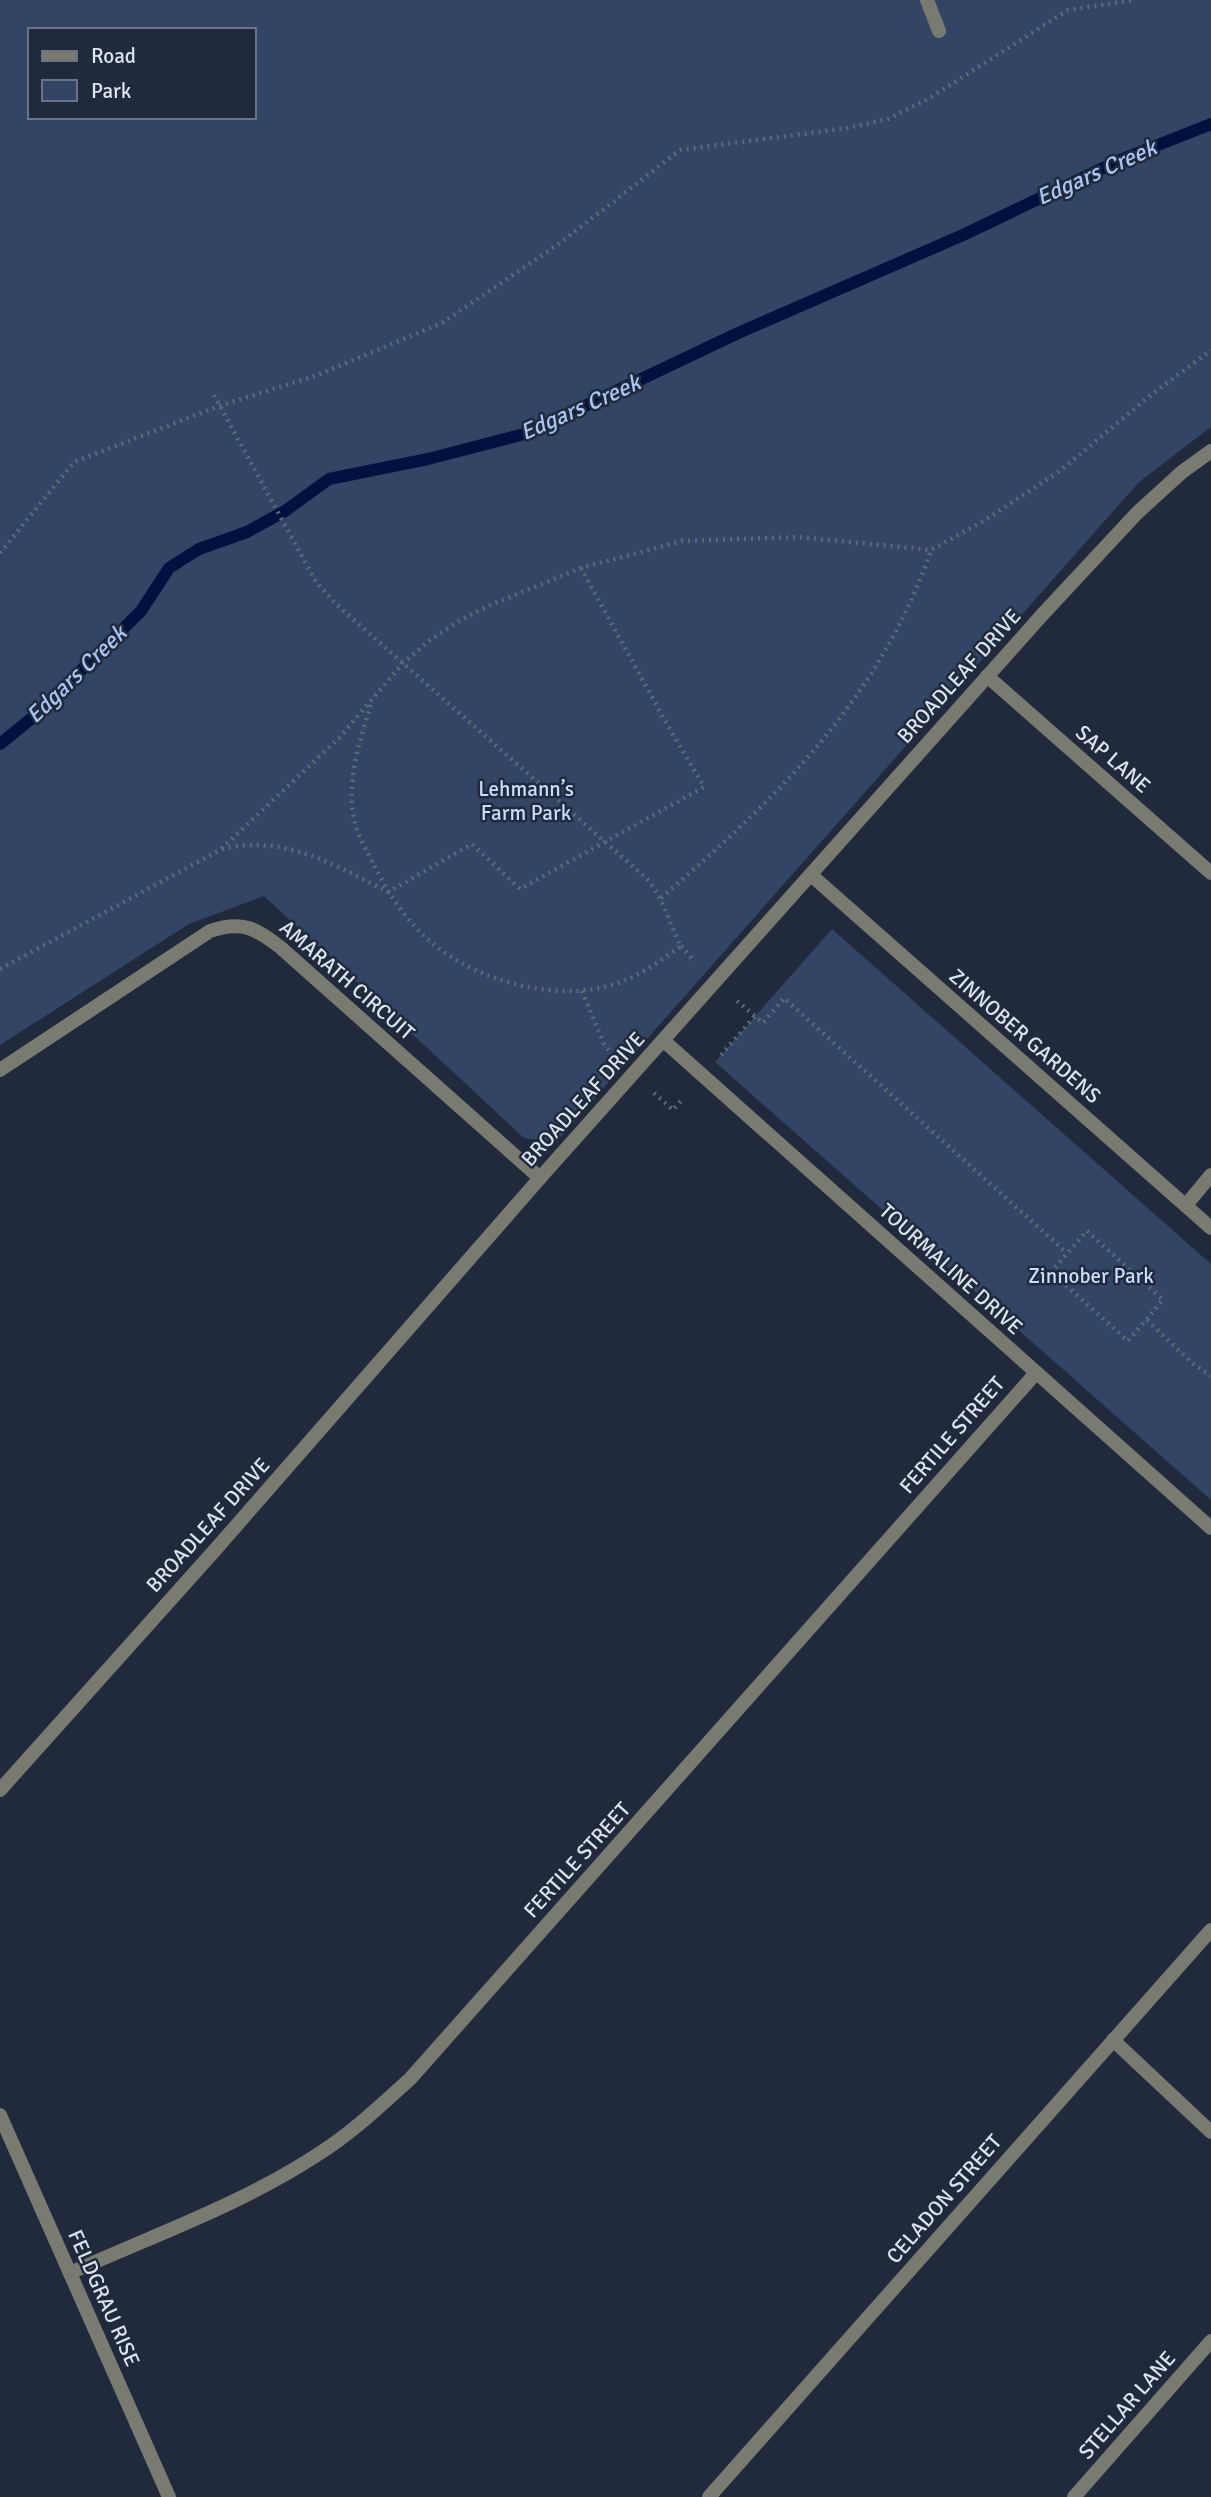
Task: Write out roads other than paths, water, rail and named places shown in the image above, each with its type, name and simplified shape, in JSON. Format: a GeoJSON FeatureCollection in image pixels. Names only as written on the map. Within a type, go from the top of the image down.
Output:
{"type":"FeatureCollection","features":[{"type":"Feature","properties":{"kind":"street"},"geometry":{"type":"LineString","coordinates":[[927,0],[939,31]]}},
{"type":"Feature","properties":{"kind":"street","name":"BROADLEAF DRIVE"},"geometry":{"type":"LineString","coordinates":[[0,1790],[987,676],[1137,513],[1182,472],[1211,451]]}},
{"type":"Feature","properties":{"kind":"street","name":"SAP LANE"},"geometry":{"type":"LineString","coordinates":[[987,676],[1211,873]]}},
{"type":"Feature","properties":{"kind":"street","name":"ZINNOBER GARDENS"},"geometry":{"type":"LineString","coordinates":[[811,875],[1211,1228]]}},
{"type":"Feature","properties":{"kind":"street","name":"AMARATH CIRCUIT"},"geometry":{"type":"LineString","coordinates":[[0,1070],[210,931],[243,925],[280,947],[540,1178]]}},
{"type":"Feature","properties":{"kind":"street","name":"TOURMALINE DRIVE"},"geometry":{"type":"LineString","coordinates":[[664,1041],[1211,1528]]}},
{"type":"Feature","properties":{"kind":"street"},"geometry":{"type":"LineString","coordinates":[[1185,1205],[1211,1175]]}},
{"type":"Feature","properties":{"kind":"street","name":"FERTILE STREET"},"geometry":{"type":"LineString","coordinates":[[70,2273],[273,2181],[321,2153],[368,2117],[410,2078],[1035,1373]]}},
{"type":"Feature","properties":{"kind":"street","name":"CELADON STREET"},"geometry":{"type":"LineString","coordinates":[[709,2497],[1211,1930]]}},
{"type":"Feature","properties":{"kind":"street"},"geometry":{"type":"LineString","coordinates":[[1113,2040],[1211,2132]]}},
{"type":"Feature","properties":{"kind":"street","name":"FELDGRAU RISE"},"geometry":{"type":"LineString","coordinates":[[0,2115],[169,2497]]}},
{"type":"Feature","properties":{"kind":"street","name":"STELLAR LANE"},"geometry":{"type":"LineString","coordinates":[[1074,2497],[1211,2341]]}},
{"type":"Feature","properties":{"kind":"waterway","name":"Edgars Creek"},"geometry":{"type":"LineString","coordinates":[[0,744],[38,713],[141,611],[169,568],[199,549],[247,532],[285,511],[329,479],[428,459],[528,433],[736,334],[963,235],[1120,160],[1211,124]]}},
{"type":"Feature","properties":{"kind":"park label","name":"Lehmann’s Farm Park"},"geometry":{"type":"Point","coordinates":[526,801]}},
{"type":"Feature","properties":{"kind":"park label","name":"Zinnober Park"},"geometry":{"type":"Point","coordinates":[1091,1276]}}]}
